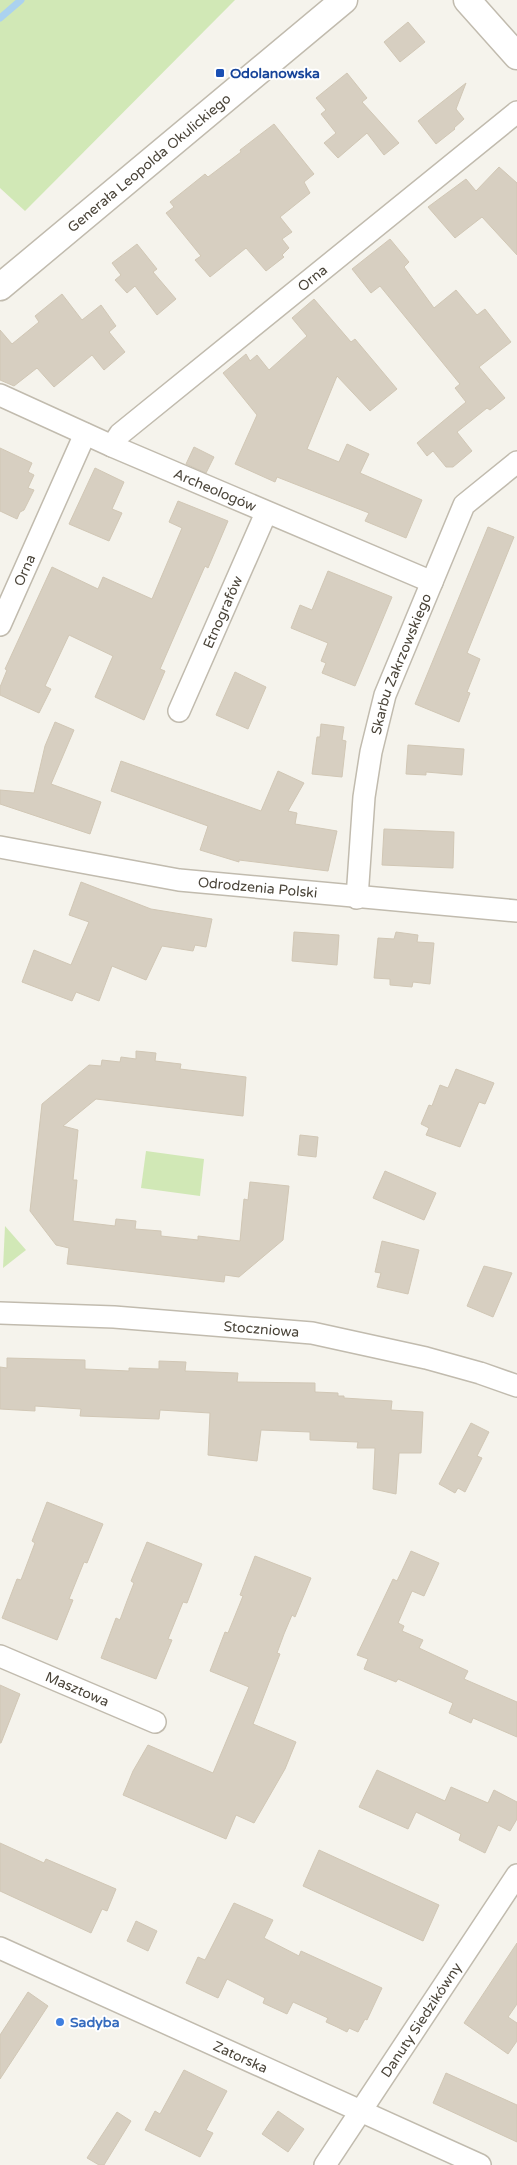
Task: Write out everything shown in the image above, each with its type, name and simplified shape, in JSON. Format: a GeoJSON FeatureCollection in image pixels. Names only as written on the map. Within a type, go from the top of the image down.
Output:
{"type":"FeatureCollection","features":[{"type":"Feature","properties":{"kind":"street","name":"Generała Leopolda Okulickiego"},"geometry":{"type":"LineString","coordinates":[[0,287],[344,0]]}},
{"type":"Feature","properties":{"kind":"street"},"geometry":{"type":"LineString","coordinates":[[467,0],[517,56]]}},
{"type":"Feature","properties":{"kind":"street","name":"Orna"},"geometry":{"type":"LineString","coordinates":[[112,446],[120,434],[517,112]]}},
{"type":"Feature","properties":{"kind":"street","name":"Archeologów"},"geometry":{"type":"LineString","coordinates":[[0,395],[84,434],[266,513],[432,582]]}},
{"type":"Feature","properties":{"kind":"street","name":"Orna"},"geometry":{"type":"LineString","coordinates":[[0,625],[84,434]]}},
{"type":"Feature","properties":{"kind":"street","name":"Skarbu Zakrzowskiego"},"geometry":{"type":"LineString","coordinates":[[357,898],[364,797],[384,695],[464,506],[517,462]]}},
{"type":"Feature","properties":{"kind":"street","name":"Etnografów"},"geometry":{"type":"LineString","coordinates":[[179,712],[266,513]]}},
{"type":"Feature","properties":{"kind":"street","name":"Odrodzenia Polski"},"geometry":{"type":"LineString","coordinates":[[0,847],[179,880],[357,898],[517,911]]}},
{"type":"Feature","properties":{"kind":"street","name":"Stoczniowa"},"geometry":{"type":"LineString","coordinates":[[0,1313],[114,1317],[312,1333],[426,1358],[480,1373],[517,1386]]}},
{"type":"Feature","properties":{"kind":"street","name":"Masztowa"},"geometry":{"type":"LineString","coordinates":[[0,1656],[155,1722]]}},
{"type":"Feature","properties":{"kind":"street","name":"Danuty Siedzikówny"},"geometry":{"type":"LineString","coordinates":[[325,2165],[362,2112],[517,1875]]}},
{"type":"Feature","properties":{"kind":"street","name":"Zatorska"},"geometry":{"type":"LineString","coordinates":[[0,1948],[480,2165]]}},
{"type":"Feature","properties":{"kind":"green space"},"geometry":{"type":"Polygon","coordinates":[[[0,0],[235,0],[25,211],[0,188],[0,0]]]}},
{"type":"Feature","properties":{"kind":"green space"},"geometry":{"type":"Polygon","coordinates":[[[146,1151],[204,1159],[200,1196],[141,1188],[146,1151]]]}},
{"type":"Feature","properties":{"kind":"green space"},"geometry":{"type":"Polygon","coordinates":[[[5,1226],[26,1250],[3,1268],[5,1226]]]}},
{"type":"Feature","properties":{"kind":"building"},"geometry":{"type":"Polygon","coordinates":[[[408,22],[425,42],[400,62],[384,42],[408,22]]]}},
{"type":"Feature","properties":{"kind":"building"},"geometry":{"type":"Polygon","coordinates":[[[347,73],[367,98],[362,102],[399,143],[384,155],[367,133],[338,158],[324,143],[336,133],[321,114],[326,110],[316,98],[347,73]]]}},
{"type":"Feature","properties":{"kind":"building"},"geometry":{"type":"Polygon","coordinates":[[[466,83],[456,109],[464,119],[436,144],[418,121],[466,83]]]}},
{"type":"Feature","properties":{"kind":"building"},"geometry":{"type":"Polygon","coordinates":[[[274,124],[314,174],[304,182],[310,193],[280,217],[292,232],[282,239],[289,248],[282,255],[284,257],[266,271],[246,248],[210,277],[195,260],[201,256],[166,213],[174,207],[170,202],[205,174],[208,177],[274,124]]]}},
{"type":"Feature","properties":{"kind":"building"},"geometry":{"type":"Polygon","coordinates":[[[499,167],[517,183],[517,255],[482,217],[455,238],[428,207],[466,179],[476,191],[499,167]]]}},
{"type":"Feature","properties":{"kind":"building"},"geometry":{"type":"Polygon","coordinates":[[[390,239],[409,262],[404,267],[434,308],[456,290],[477,315],[485,309],[511,342],[479,367],[505,398],[490,410],[487,408],[457,432],[472,451],[453,467],[446,467],[433,451],[427,456],[417,443],[466,402],[455,388],[460,384],[380,286],[371,293],[352,269],[390,239]]]}},
{"type":"Feature","properties":{"kind":"building"},"geometry":{"type":"Polygon","coordinates":[[[137,244],[157,269],[153,272],[176,299],[157,315],[135,286],[127,293],[115,280],[121,275],[112,263],[137,244]]]}},
{"type":"Feature","properties":{"kind":"building"},"geometry":{"type":"Polygon","coordinates":[[[62,294],[82,320],[101,305],[116,326],[109,332],[125,352],[104,370],[92,355],[54,387],[37,368],[14,386],[0,380],[0,330],[12,344],[39,322],[35,316],[62,294]]]}},
{"type":"Feature","properties":{"kind":"building"},"geometry":{"type":"Polygon","coordinates":[[[314,299],[351,342],[355,339],[397,389],[370,411],[337,376],[307,449],[339,462],[347,444],[369,454],[360,473],[422,500],[406,538],[365,521],[369,513],[277,477],[275,482],[235,464],[257,415],[223,373],[246,354],[250,361],[257,355],[269,370],[307,336],[292,318],[314,299]]]}},
{"type":"Feature","properties":{"kind":"building"},"geometry":{"type":"Polygon","coordinates":[[[194,447],[214,457],[206,473],[186,464],[194,447]]]}},
{"type":"Feature","properties":{"kind":"building"},"geometry":{"type":"Polygon","coordinates":[[[0,448],[32,463],[28,472],[34,475],[28,488],[34,490],[17,519],[0,511],[0,448]]]}},
{"type":"Feature","properties":{"kind":"building"},"geometry":{"type":"Polygon","coordinates":[[[95,468],[124,482],[112,509],[122,513],[109,541],[69,524],[95,468]]]}},
{"type":"Feature","properties":{"kind":"building"},"geometry":{"type":"Polygon","coordinates":[[[178,501],[228,521],[208,568],[205,566],[160,669],[165,671],[144,720],[95,697],[113,656],[69,635],[45,686],[51,689],[39,713],[0,695],[0,687],[7,670],[5,669],[52,567],[98,589],[103,577],[152,599],[182,528],[169,522],[178,501]]]}},
{"type":"Feature","properties":{"kind":"building"},"geometry":{"type":"Polygon","coordinates":[[[488,527],[514,537],[467,653],[480,659],[467,692],[470,693],[459,722],[415,704],[488,527]]]}},
{"type":"Feature","properties":{"kind":"building"},"geometry":{"type":"Polygon","coordinates":[[[328,571],[392,597],[355,686],[322,673],[326,663],[321,661],[328,643],[291,628],[300,605],[312,610],[328,571]]]}},
{"type":"Feature","properties":{"kind":"building"},"geometry":{"type":"Polygon","coordinates":[[[235,672],[266,687],[248,729],[216,715],[235,672]]]}},
{"type":"Feature","properties":{"kind":"building"},"geometry":{"type":"Polygon","coordinates":[[[55,722],[74,730],[51,784],[101,802],[90,834],[0,804],[0,790],[34,793],[45,746],[55,722]]]}},
{"type":"Feature","properties":{"kind":"building"},"geometry":{"type":"Polygon","coordinates":[[[321,724],[344,727],[342,740],[346,741],[342,777],[312,774],[317,737],[320,737],[321,724]]]}},
{"type":"Feature","properties":{"kind":"building"},"geometry":{"type":"Polygon","coordinates":[[[408,745],[464,749],[462,775],[426,772],[426,775],[406,774],[408,745]]]}},
{"type":"Feature","properties":{"kind":"building"},"geometry":{"type":"Polygon","coordinates":[[[121,761],[261,811],[278,771],[304,783],[288,811],[297,813],[295,824],[337,831],[328,871],[239,860],[239,862],[200,850],[208,826],[111,791],[121,761]]]}},
{"type":"Feature","properties":{"kind":"building"},"geometry":{"type":"Polygon","coordinates":[[[384,829],[454,832],[453,868],[382,865],[384,829]]]}},
{"type":"Feature","properties":{"kind":"building"},"geometry":{"type":"Polygon","coordinates":[[[81,882],[151,909],[212,919],[206,947],[195,945],[193,951],[162,946],[146,980],[112,966],[99,1001],[76,992],[72,1001],[22,982],[34,950],[71,965],[89,922],[69,915],[81,882]]]}},
{"type":"Feature","properties":{"kind":"building"},"geometry":{"type":"Polygon","coordinates":[[[294,932],[339,935],[337,965],[292,961],[294,932]]]}},
{"type":"Feature","properties":{"kind":"building"},"geometry":{"type":"Polygon","coordinates":[[[396,932],[418,935],[417,942],[434,943],[430,984],[413,982],[412,987],[390,985],[390,979],[374,978],[378,938],[394,939],[396,932]]]}},
{"type":"Feature","properties":{"kind":"building"},"geometry":{"type":"Polygon","coordinates":[[[136,1051],[156,1053],[155,1061],[181,1064],[180,1069],[246,1077],[243,1116],[96,1099],[63,1126],[78,1130],[73,1180],[77,1180],[73,1221],[115,1226],[116,1219],[136,1221],[135,1229],[161,1231],[161,1236],[198,1240],[198,1236],[240,1241],[244,1199],[248,1200],[250,1182],[289,1186],[283,1240],[239,1277],[225,1275],[224,1282],[67,1264],[69,1248],[56,1245],[30,1211],[42,1104],[89,1065],[101,1066],[102,1060],[120,1062],[121,1057],[136,1059],[136,1051]]]}},
{"type":"Feature","properties":{"kind":"building"},"geometry":{"type":"Polygon","coordinates":[[[456,1069],[494,1083],[485,1104],[479,1102],[460,1147],[426,1135],[429,1128],[421,1124],[429,1105],[432,1106],[440,1085],[448,1088],[456,1069]]]}},
{"type":"Feature","properties":{"kind":"building"},"geometry":{"type":"Polygon","coordinates":[[[300,1135],[318,1137],[316,1157],[298,1155],[300,1135]]]}},
{"type":"Feature","properties":{"kind":"building"},"geometry":{"type":"Polygon","coordinates":[[[385,1171],[436,1193],[424,1220],[373,1198],[385,1171]]]}},
{"type":"Feature","properties":{"kind":"building"},"geometry":{"type":"Polygon","coordinates":[[[382,1241],[419,1250],[408,1294],[377,1287],[381,1273],[375,1272],[382,1241]]]}},
{"type":"Feature","properties":{"kind":"building"},"geometry":{"type":"Polygon","coordinates":[[[484,1266],[512,1273],[493,1317],[467,1306],[484,1266]]]}},
{"type":"Feature","properties":{"kind":"building"},"geometry":{"type":"Polygon","coordinates":[[[7,1358],[85,1360],[85,1369],[129,1371],[129,1368],[159,1369],[159,1361],[186,1362],[185,1371],[238,1373],[237,1382],[315,1383],[315,1392],[338,1393],[338,1396],[344,1396],[344,1398],[392,1401],[391,1410],[423,1412],[421,1453],[399,1453],[396,1494],[373,1489],[375,1448],[357,1448],[358,1442],[310,1440],[310,1432],[261,1430],[257,1461],[208,1455],[210,1413],[160,1410],[159,1419],[80,1416],[81,1409],[35,1406],[35,1411],[0,1409],[0,1367],[7,1368],[7,1358]]]}},
{"type":"Feature","properties":{"kind":"building"},"geometry":{"type":"Polygon","coordinates":[[[471,1423],[489,1432],[477,1456],[482,1458],[465,1492],[458,1488],[455,1493],[439,1484],[471,1423]]]}},
{"type":"Feature","properties":{"kind":"building"},"geometry":{"type":"Polygon","coordinates":[[[47,1502],[103,1524],[87,1563],[84,1562],[69,1599],[73,1600],[57,1640],[2,1618],[17,1579],[21,1580],[35,1543],[32,1541],[47,1502]]]}},
{"type":"Feature","properties":{"kind":"building"},"geometry":{"type":"Polygon","coordinates":[[[147,1542],[202,1564],[187,1603],[183,1602],[168,1639],[172,1640],[156,1679],[101,1658],[116,1618],[120,1620],[134,1583],[131,1581],[147,1542]]]}},
{"type":"Feature","properties":{"kind":"building"},"geometry":{"type":"Polygon","coordinates":[[[411,1551],[439,1563],[424,1596],[412,1591],[398,1623],[404,1626],[402,1631],[423,1640],[419,1648],[468,1671],[464,1679],[517,1702],[517,1737],[473,1718],[471,1723],[449,1713],[453,1703],[398,1679],[396,1682],[364,1669],[368,1659],[357,1655],[393,1579],[397,1581],[411,1551]]]}},
{"type":"Feature","properties":{"kind":"building"},"geometry":{"type":"Polygon","coordinates":[[[255,1556],[311,1578],[295,1617],[292,1615],[284,1634],[277,1653],[280,1654],[253,1724],[296,1742],[285,1769],[254,1823],[236,1815],[226,1839],[123,1795],[133,1771],[148,1745],[213,1773],[249,1687],[210,1671],[225,1632],[228,1633],[243,1596],[240,1595],[255,1556]]]}},
{"type":"Feature","properties":{"kind":"building"},"geometry":{"type":"Polygon","coordinates":[[[0,1685],[20,1694],[1,1743],[0,1743],[0,1685]]]}},
{"type":"Feature","properties":{"kind":"building"},"geometry":{"type":"Polygon","coordinates":[[[377,1770],[445,1801],[451,1787],[488,1803],[494,1790],[517,1802],[517,1819],[510,1831],[498,1825],[485,1853],[459,1840],[461,1834],[416,1812],[408,1829],[359,1807],[377,1770]]]}},
{"type":"Feature","properties":{"kind":"building"},"geometry":{"type":"Polygon","coordinates":[[[0,1843],[44,1863],[46,1859],[116,1889],[107,1911],[102,1909],[91,1933],[0,1891],[0,1843]]]}},
{"type":"Feature","properties":{"kind":"building"},"geometry":{"type":"Polygon","coordinates":[[[319,1850],[439,1905],[423,1941],[303,1886],[319,1850]]]}},
{"type":"Feature","properties":{"kind":"building"},"geometry":{"type":"Polygon","coordinates":[[[234,1903],[273,1920],[264,1938],[299,1956],[301,1951],[382,1988],[367,2020],[365,2019],[358,2032],[349,2028],[347,2032],[326,2022],[328,2018],[293,2002],[287,2014],[263,2003],[265,1998],[227,1979],[218,1998],[186,1983],[198,1957],[205,1960],[234,1903]]]}},
{"type":"Feature","properties":{"kind":"building"},"geometry":{"type":"Polygon","coordinates":[[[136,1921],[157,1931],[148,1951],[127,1941],[136,1921]]]}},
{"type":"Feature","properties":{"kind":"building"},"geometry":{"type":"Polygon","coordinates":[[[517,1943],[517,2004],[508,2017],[517,2023],[517,2041],[508,2054],[464,2023],[517,1943]]]}},
{"type":"Feature","properties":{"kind":"building"},"geometry":{"type":"Polygon","coordinates":[[[28,1992],[48,2006],[0,2079],[0,2035],[28,1992]]]}},
{"type":"Feature","properties":{"kind":"building"},"geometry":{"type":"Polygon","coordinates":[[[184,2070],[227,2091],[206,2130],[213,2133],[200,2157],[145,2130],[155,2111],[160,2114],[184,2070]]]}},
{"type":"Feature","properties":{"kind":"building"},"geometry":{"type":"Polygon","coordinates":[[[446,2073],[517,2105],[517,2142],[433,2103],[446,2073]]]}},
{"type":"Feature","properties":{"kind":"building"},"geometry":{"type":"Polygon","coordinates":[[[278,2111],[304,2129],[288,2152],[262,2134],[278,2111]]]}},
{"type":"Feature","properties":{"kind":"building"},"geometry":{"type":"Polygon","coordinates":[[[117,2112],[131,2121],[104,2165],[99,2165],[87,2158],[117,2112]]]}},
{"type":"Feature","properties":{"kind":"waterway"},"geometry":{"type":"LineString","coordinates":[[0,18],[21,0]]}},
{"type":"Feature","properties":{"kind":"place","name":"Odolanowska"},"geometry":{"type":"Point","coordinates":[220,73]}},
{"type":"Feature","properties":{"kind":"place","name":"Sadyba"},"geometry":{"type":"Point","coordinates":[60,2022]}}]}
